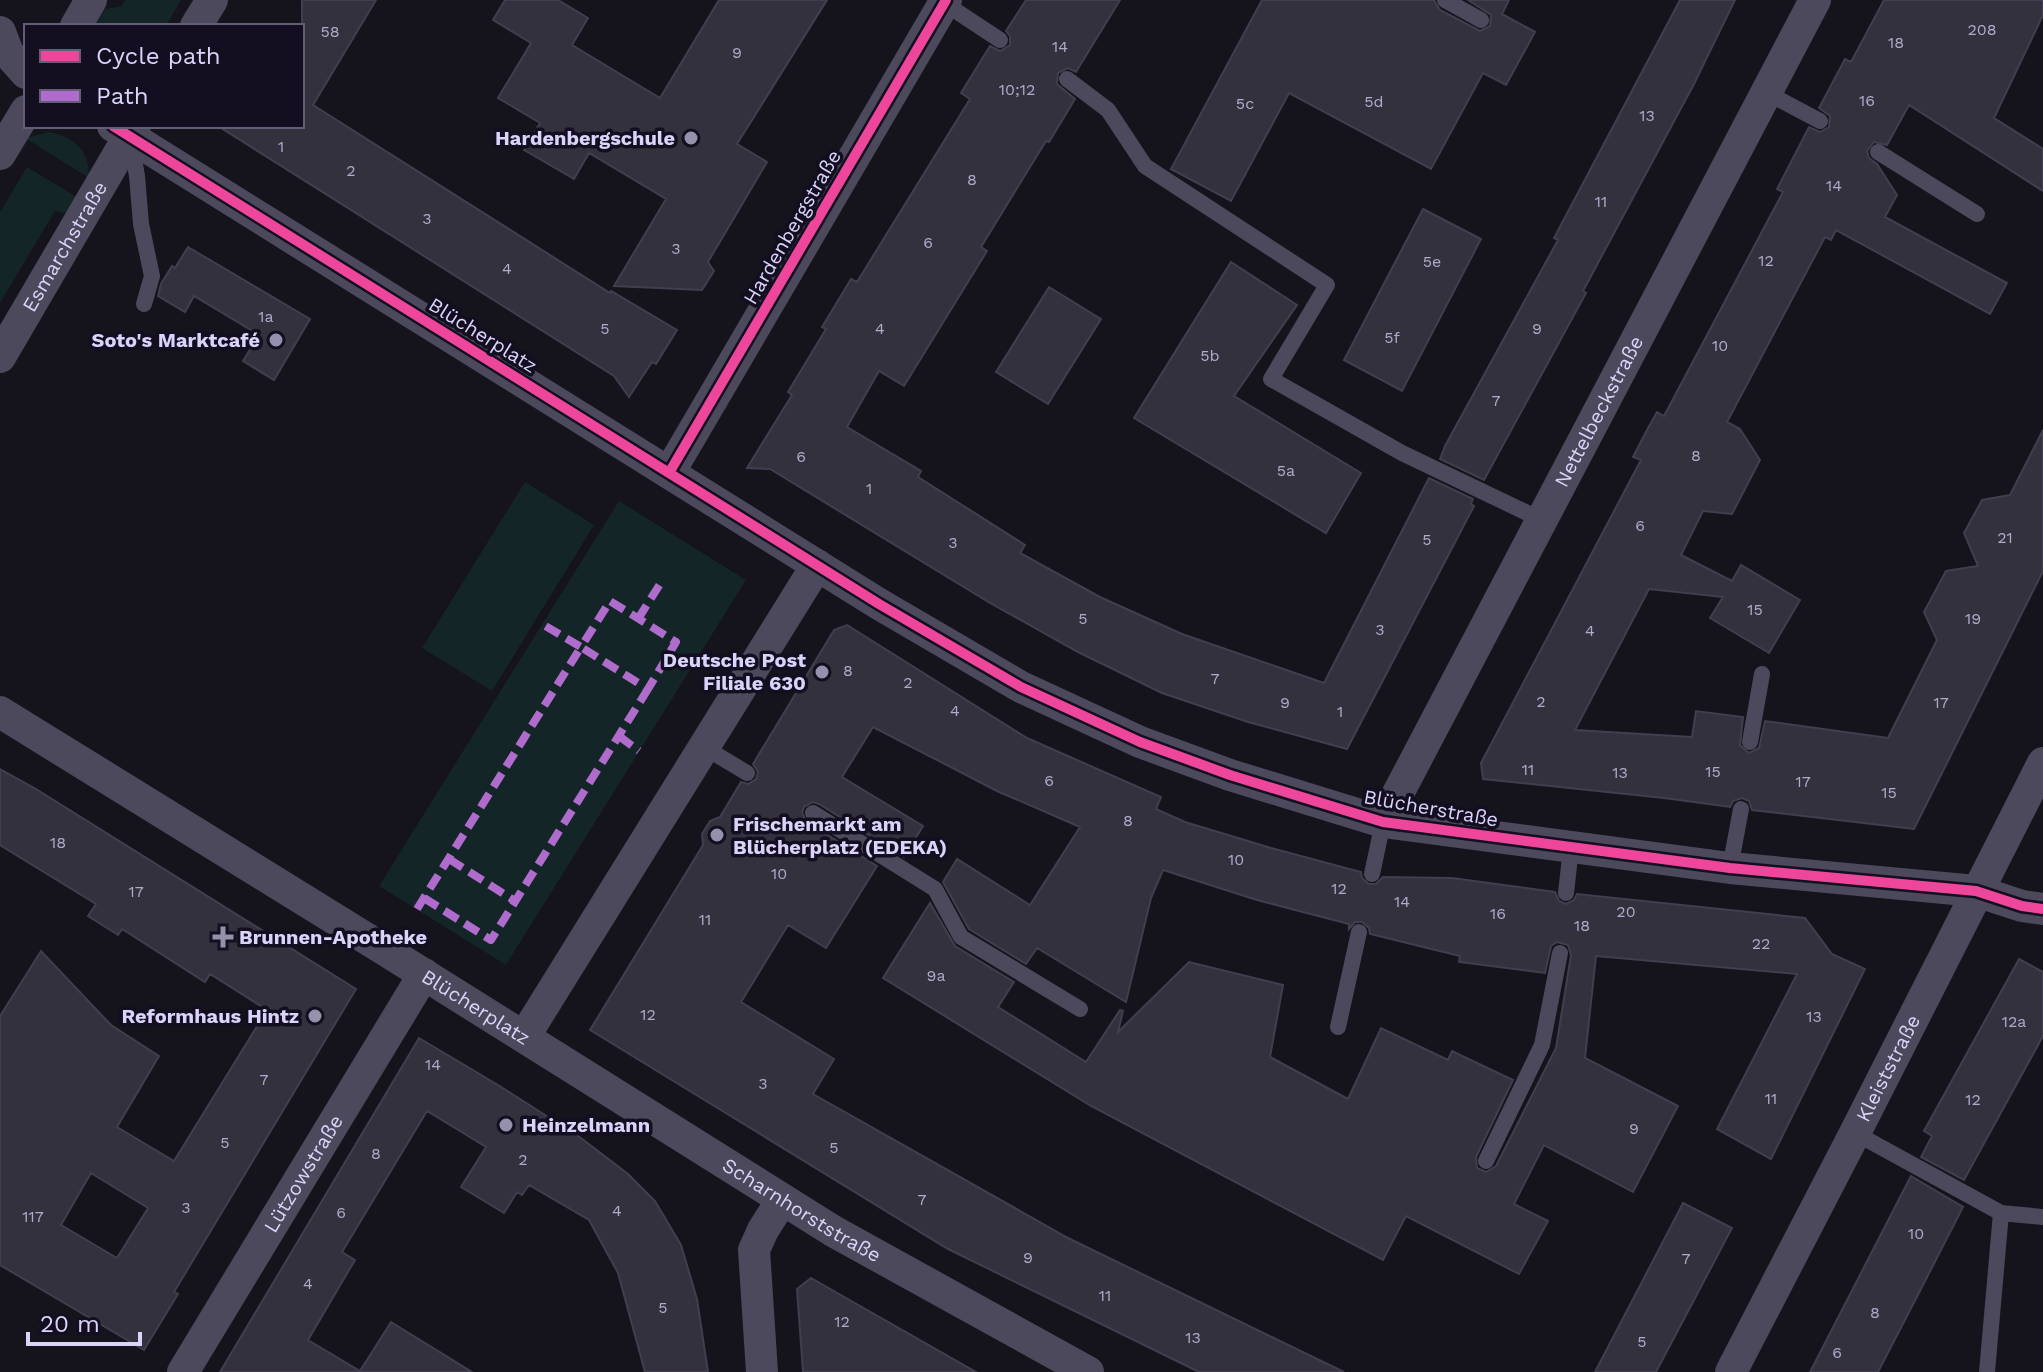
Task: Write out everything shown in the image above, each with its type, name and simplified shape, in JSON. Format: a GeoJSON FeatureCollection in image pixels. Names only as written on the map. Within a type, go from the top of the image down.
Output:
{"type":"FeatureCollection","features":[{"type":"Feature","properties":{"kind":"street"},"geometry":{"type":"LineString","coordinates":[[77,24],[91,0]]}},
{"type":"Feature","properties":{"kind":"street"},"geometry":{"type":"LineString","coordinates":[[197,24],[212,0]]}},
{"type":"Feature","properties":{"kind":"street","name":"Nettelbeckstraße"},"geometry":{"type":"LineString","coordinates":[[1383,822],[1815,0]]}},
{"type":"Feature","properties":{"kind":"street","name":"Hardenbergstraße"},"geometry":{"type":"LineString","coordinates":[[669,473],[945,1]]}},
{"type":"Feature","properties":{"kind":"street"},"geometry":{"type":"LineString","coordinates":[[0,32],[8,53],[24,71]]}},
{"type":"Feature","properties":{"kind":"street"},"geometry":{"type":"LineString","coordinates":[[0,154],[24,114]]}},
{"type":"Feature","properties":{"kind":"street","name":"Blücherplatz"},"geometry":{"type":"LineString","coordinates":[[0,712],[524,1037],[817,565],[126,129]]}},
{"type":"Feature","properties":{"kind":"street","name":"Esmarchstraße"},"geometry":{"type":"LineString","coordinates":[[0,357],[126,129]]}},
{"type":"Feature","properties":{"kind":"street","name":"Blücherstraße"},"geometry":{"type":"LineString","coordinates":[[817,565],[1021,687],[1140,742],[1230,775],[1383,822],[1730,868],[1976,891],[2022,906],[2043,909]]}},
{"type":"Feature","properties":{"kind":"street","name":"Kleiststraße"},"geometry":{"type":"LineString","coordinates":[[1731,1372],[2043,763]]}},
{"type":"Feature","properties":{"kind":"street","name":"Lützowstraße"},"geometry":{"type":"LineString","coordinates":[[183,1372],[424,974]]}},
{"type":"Feature","properties":{"kind":"street","name":"Scharnhorststraße"},"geometry":{"type":"LineString","coordinates":[[524,1037],[782,1200],[942,1293],[1088,1372]]}},
{"type":"Feature","properties":{"kind":"street"},"geometry":{"type":"LineString","coordinates":[[762,1372],[754,1250],[782,1200]]}},
{"type":"Feature","properties":{"kind":"lane"},"geometry":{"type":"LineString","coordinates":[[1445,0],[1481,20]]}},
{"type":"Feature","properties":{"kind":"lane"},"geometry":{"type":"LineString","coordinates":[[945,1],[1000,40]]}},
{"type":"Feature","properties":{"kind":"lane"},"geometry":{"type":"LineString","coordinates":[[1067,79],[1108,110],[1145,166],[1327,285],[1271,379],[1402,453],[1542,520]]}},
{"type":"Feature","properties":{"kind":"lane"},"geometry":{"type":"LineString","coordinates":[[1767,93],[1820,121]]}},
{"type":"Feature","properties":{"kind":"lane"},"geometry":{"type":"LineString","coordinates":[[126,129],[137,176],[141,224],[152,276],[144,304]]}},
{"type":"Feature","properties":{"kind":"lane"},"geometry":{"type":"LineString","coordinates":[[1878,152],[1977,214]]}},
{"type":"Feature","properties":{"kind":"lane"},"geometry":{"type":"LineString","coordinates":[[1750,742],[1762,674]]}},
{"type":"Feature","properties":{"kind":"lane"},"geometry":{"type":"LineString","coordinates":[[704,747],[747,773]]}},
{"type":"Feature","properties":{"kind":"lane"},"geometry":{"type":"LineString","coordinates":[[1730,868],[1741,809]]}},
{"type":"Feature","properties":{"kind":"lane"},"geometry":{"type":"LineString","coordinates":[[813,813],[935,889],[961,937],[1080,1009]]}},
{"type":"Feature","properties":{"kind":"lane"},"geometry":{"type":"LineString","coordinates":[[1372,874],[1383,822]]}},
{"type":"Feature","properties":{"kind":"lane"},"geometry":{"type":"LineString","coordinates":[[1566,893],[1571,848]]}},
{"type":"Feature","properties":{"kind":"lane"},"geometry":{"type":"LineString","coordinates":[[1338,1027],[1359,932]]}},
{"type":"Feature","properties":{"kind":"lane"},"geometry":{"type":"LineString","coordinates":[[1486,1161],[1542,1045],[1560,953]]}},
{"type":"Feature","properties":{"kind":"lane"},"geometry":{"type":"LineString","coordinates":[[1855,1133],[2001,1213],[2043,1217]]}},
{"type":"Feature","properties":{"kind":"lane"},"geometry":{"type":"LineString","coordinates":[[1987,1372],[2001,1213]]}},
{"type":"Feature","properties":{"kind":"shaded area"},"geometry":{"type":"Polygon","coordinates":[[[125,0],[181,0],[167,24],[96,24],[105,9],[122,6],[125,0]]]}},
{"type":"Feature","properties":{"kind":"shaded area"},"geometry":{"type":"Polygon","coordinates":[[[49,132],[79,147],[87,160],[89,178],[25,138],[49,132]]]}},
{"type":"Feature","properties":{"kind":"shaded area"},"geometry":{"type":"Polygon","coordinates":[[[27,167],[80,199],[71,214],[55,211],[0,303],[0,212],[27,167]]]}},
{"type":"Feature","properties":{"kind":"shaded area"},"geometry":{"type":"Polygon","coordinates":[[[525,482],[594,525],[492,691],[422,648],[525,482]]]}},
{"type":"Feature","properties":{"kind":"shaded area"},"geometry":{"type":"Polygon","coordinates":[[[619,501],[746,580],[506,965],[379,886],[619,501]]]}},
{"type":"Feature","properties":{"kind":"building"},"geometry":{"type":"Polygon","coordinates":[[[302,0],[376,0],[313,105],[610,293],[677,330],[656,364],[652,362],[629,397],[614,376],[221,128],[304,128],[302,0]]]}},
{"type":"Feature","properties":{"kind":"building","name":"Hardenbergschule"},"geometry":{"type":"Polygon","coordinates":[[[505,0],[558,0],[588,18],[572,45],[660,98],[719,0],[827,0],[737,144],[767,162],[708,262],[714,271],[702,290],[614,286],[666,199],[589,153],[574,179],[524,150],[540,123],[498,98],[531,43],[493,20],[505,0]]]}},
{"type":"Feature","properties":{"kind":"building"},"geometry":{"type":"Polygon","coordinates":[[[1026,0],[1120,0],[1076,72],[1068,68],[1058,73],[1057,84],[1075,99],[981,247],[987,251],[904,386],[879,371],[847,427],[921,471],[918,477],[1025,545],[1020,553],[1100,597],[1182,634],[1324,683],[1429,478],[1473,499],[1471,504],[1474,506],[1347,749],[1248,722],[1162,693],[1078,652],[990,603],[770,469],[747,468],[792,395],[788,392],[826,329],[822,327],[851,279],[857,282],[970,99],[961,93],[990,46],[1000,51],[1010,45],[1010,36],[1006,31],[1026,0]]]}},
{"type":"Feature","properties":{"kind":"building"},"geometry":{"type":"Polygon","coordinates":[[[1262,0],[1434,0],[1440,10],[1480,31],[1490,26],[1491,15],[1468,0],[1509,0],[1502,14],[1535,32],[1506,85],[1483,73],[1431,169],[1289,93],[1231,201],[1171,169],[1262,0]]]}},
{"type":"Feature","properties":{"kind":"building"},"geometry":{"type":"Polygon","coordinates":[[[1680,0],[1735,0],[1694,84],[1583,291],[1586,293],[1484,480],[1440,459],[1445,446],[1558,240],[1554,238],[1680,0]]]}},
{"type":"Feature","properties":{"kind":"building"},"geometry":{"type":"Polygon","coordinates":[[[1884,0],[2043,0],[2043,15],[1994,118],[2043,149],[2043,191],[1909,105],[1887,145],[1874,142],[1867,151],[1897,195],[1885,217],[2007,283],[1990,314],[1836,230],[1831,240],[1825,237],[1727,422],[1740,429],[1760,460],[1732,514],[1703,511],[1681,555],[1732,581],[1741,565],[1800,600],[1769,653],[1710,618],[1723,597],[1649,589],[1575,730],[1692,737],[1696,711],[1743,717],[1740,745],[1749,753],[1759,748],[1765,721],[1888,738],[1937,640],[1924,612],[1946,571],[1978,566],[1964,533],[1982,500],[2010,495],[2043,430],[2043,571],[1914,829],[1752,810],[1749,801],[1742,798],[1733,801],[1730,807],[1483,779],[1481,763],[1641,460],[1633,457],[1657,412],[1664,416],[1783,192],[1777,189],[1809,127],[1820,132],[1829,127],[1830,116],[1819,108],[1845,59],[1851,62],[1884,0]]]}},
{"type":"Feature","properties":{"kind":"building"},"geometry":{"type":"Polygon","coordinates":[[[1423,209],[1481,239],[1402,391],[1344,360],[1423,209]]]}},
{"type":"Feature","properties":{"kind":"building"},"geometry":{"type":"Polygon","coordinates":[[[188,247],[310,319],[274,380],[243,361],[259,335],[194,296],[185,312],[158,296],[172,266],[175,268],[188,247]]]}},
{"type":"Feature","properties":{"kind":"building"},"geometry":{"type":"Polygon","coordinates":[[[1231,262],[1297,305],[1234,396],[1361,473],[1326,533],[1134,418],[1231,262]]]}},
{"type":"Feature","properties":{"kind":"building"},"geometry":{"type":"Polygon","coordinates":[[[1049,287],[1101,319],[1048,404],[996,372],[1049,287]]]}},
{"type":"Feature","properties":{"kind":"building"},"geometry":{"type":"Polygon","coordinates":[[[847,625],[1027,738],[1161,797],[1156,809],[1185,822],[1361,872],[1362,878],[1369,884],[1376,884],[1383,877],[1452,878],[1555,892],[1559,901],[1566,904],[1574,900],[1577,894],[1805,918],[1832,954],[1865,969],[1771,1159],[1717,1129],[1797,974],[1596,956],[1585,1058],[1678,1106],[1633,1192],[1544,1145],[1514,1204],[1548,1221],[1519,1274],[1406,1216],[1383,1260],[1091,1106],[883,978],[930,903],[955,946],[1014,982],[998,1007],[1086,1062],[1120,1010],[1123,1011],[1118,1032],[1189,962],[1283,985],[1270,1057],[1348,1099],[1381,1028],[1448,1060],[1452,1051],[1513,1080],[1476,1157],[1477,1168],[1486,1172],[1496,1166],[1556,1048],[1571,955],[1568,945],[1557,942],[1551,946],[1545,973],[1459,962],[1460,956],[1370,934],[1369,928],[1362,922],[1355,922],[1349,929],[1349,924],[1257,900],[1163,870],[1151,898],[1126,1002],[1037,948],[1026,964],[969,929],[943,882],[957,859],[1030,905],[1080,827],[997,791],[873,727],[842,777],[923,826],[904,857],[819,804],[813,802],[804,807],[802,813],[807,822],[877,866],[826,948],[788,925],[741,1002],[834,1059],[813,1094],[1068,1238],[1344,1372],[1199,1372],[948,1249],[590,1030],[703,845],[702,834],[710,821],[720,817],[741,782],[748,784],[756,779],[758,772],[753,764],[834,630],[847,625]]]}},
{"type":"Feature","properties":{"kind":"building"},"geometry":{"type":"Polygon","coordinates":[[[0,769],[356,989],[174,1292],[178,1294],[144,1350],[0,1265],[0,1016],[41,951],[111,1025],[159,1056],[117,1127],[174,1161],[267,1010],[210,974],[205,982],[122,929],[118,935],[88,916],[96,904],[0,845],[0,769]],[[91,1173],[61,1225],[117,1258],[148,1208],[91,1173]]]}},
{"type":"Feature","properties":{"kind":"building"},"geometry":{"type":"Polygon","coordinates":[[[2019,959],[2043,972],[2043,1036],[1964,1180],[1921,1157],[1932,1136],[1924,1131],[2019,959]]]}},
{"type":"Feature","properties":{"kind":"building"},"geometry":{"type":"Polygon","coordinates":[[[419,1038],[581,1138],[628,1174],[655,1201],[681,1245],[697,1299],[708,1372],[645,1372],[618,1273],[589,1220],[529,1185],[522,1195],[517,1192],[504,1213],[461,1187],[486,1147],[427,1111],[342,1252],[355,1260],[308,1340],[360,1371],[391,1322],[472,1372],[220,1372],[419,1038]]]}},
{"type":"Feature","properties":{"kind":"building"},"geometry":{"type":"Polygon","coordinates":[[[1911,1176],[1963,1207],[1922,1287],[1878,1372],[1810,1372],[1911,1176]]]}},
{"type":"Feature","properties":{"kind":"building"},"geometry":{"type":"Polygon","coordinates":[[[1683,1203],[1732,1228],[1656,1372],[1595,1372],[1683,1203]]]}},
{"type":"Feature","properties":{"kind":"building"},"geometry":{"type":"Polygon","coordinates":[[[811,1278],[976,1372],[803,1372],[797,1289],[811,1278]]]}},
{"type":"Feature","properties":{"kind":"marked path"},"geometry":{"type":"LineString","coordinates":[[638,619],[662,581]]}},
{"type":"Feature","properties":{"kind":"marked path"},"geometry":{"type":"LineString","coordinates":[[417,909],[581,647],[648,689],[676,642],[610,601],[581,647],[542,624]]}},
{"type":"Feature","properties":{"kind":"marked path"},"geometry":{"type":"LineString","coordinates":[[424,898],[491,940],[648,689]]}},
{"type":"Feature","properties":{"kind":"marked path"},"geometry":{"type":"LineString","coordinates":[[619,736],[639,751]]}},
{"type":"Feature","properties":{"kind":"marked path"},"geometry":{"type":"LineString","coordinates":[[449,859],[515,901]]}},
{"type":"Feature","properties":{"kind":"cycle path"},"geometry":{"type":"LineString","coordinates":[[669,473],[946,0]]}},
{"type":"Feature","properties":{"kind":"cycle path"},"geometry":{"type":"LineString","coordinates":[[116,128],[879,604],[1021,687],[1140,742],[1230,775],[1383,822],[1730,868],[1976,891],[2022,906],[2043,909]]}},
{"type":"Feature","properties":{"kind":"place","name":"Hardenbergschule"},"geometry":{"type":"Point","coordinates":[691,138]}},
{"type":"Feature","properties":{"kind":"place","name":"Soto's Marktcafé"},"geometry":{"type":"Point","coordinates":[276,340]}},
{"type":"Feature","properties":{"kind":"place","name":"Deutsche Post Filiale 630"},"geometry":{"type":"Point","coordinates":[822,672]}},
{"type":"Feature","properties":{"kind":"place","name":"Frischemarkt am Blücherplatz (EDEKA)"},"geometry":{"type":"Point","coordinates":[717,835]}},
{"type":"Feature","properties":{"kind":"place","name":"Brunnen-Apotheke"},"geometry":{"type":"Point","coordinates":[223,937]}},
{"type":"Feature","properties":{"kind":"place","name":"Reformhaus Hintz"},"geometry":{"type":"Point","coordinates":[315,1016]}},
{"type":"Feature","properties":{"kind":"place","name":"Heinzelmann"},"geometry":{"type":"Point","coordinates":[506,1125]}}]}
